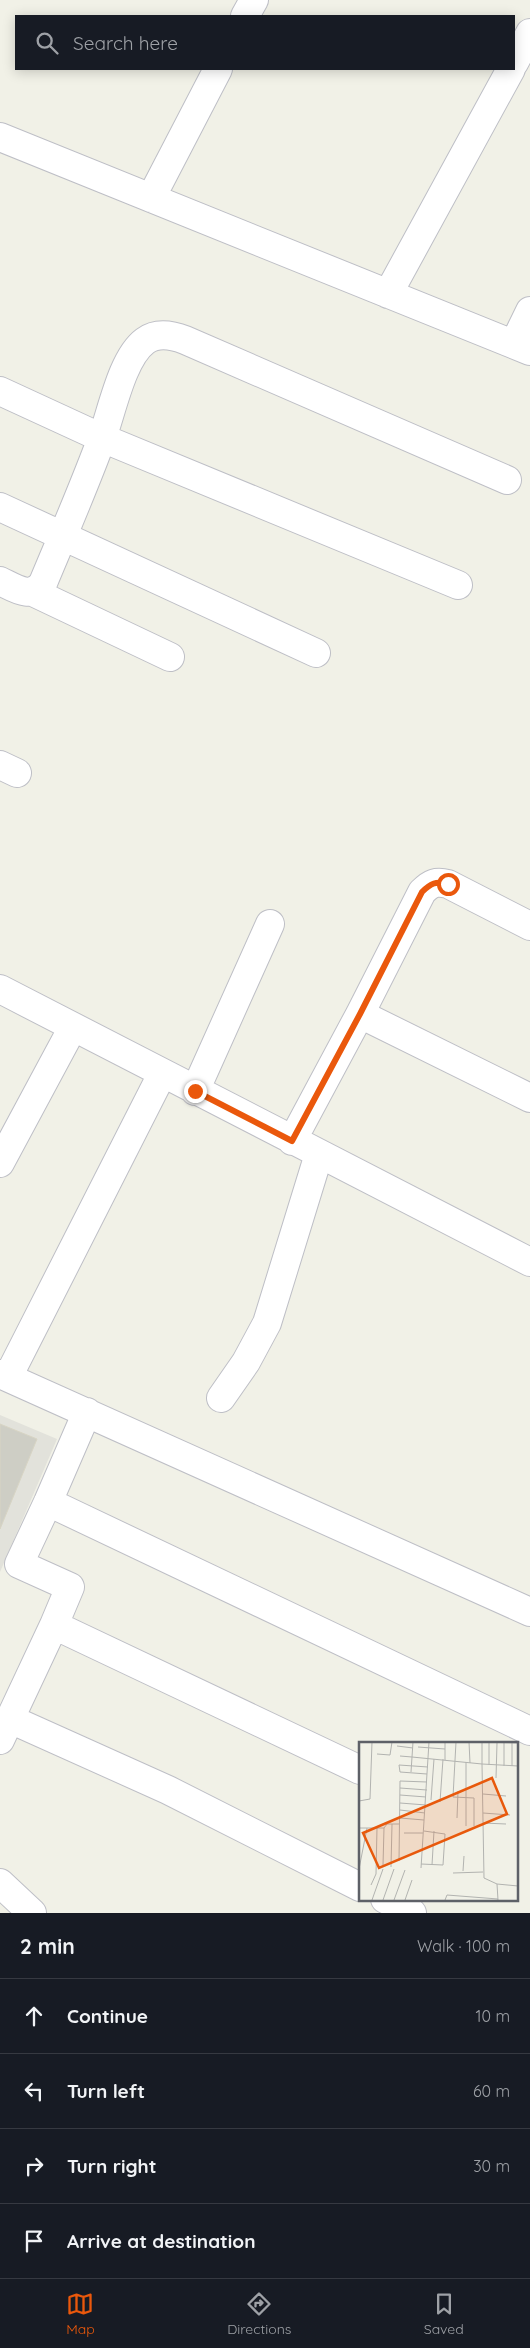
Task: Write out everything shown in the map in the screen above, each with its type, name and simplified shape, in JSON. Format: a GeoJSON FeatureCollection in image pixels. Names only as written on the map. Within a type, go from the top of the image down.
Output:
{"type":"FeatureCollection","features":[{"type":"Feature","properties":{"kind":"street"},"geometry":{"type":"LineString","coordinates":[[246,15],[254,0]]}},
{"type":"Feature","properties":{"kind":"street"},"geometry":{"type":"LineString","coordinates":[[515,61],[530,33]]}},
{"type":"Feature","properties":{"kind":"street"},"geometry":{"type":"LineString","coordinates":[[152,198],[217,70]]}},
{"type":"Feature","properties":{"kind":"street"},"geometry":{"type":"LineString","coordinates":[[388,294],[510,70]]}},
{"type":"Feature","properties":{"kind":"street"},"geometry":{"type":"LineString","coordinates":[[0,137],[522,347],[530,311]]}},
{"type":"Feature","properties":{"kind":"street"},"geometry":{"type":"LineString","coordinates":[[0,581],[26,593],[39,589],[43,584],[102,438],[129,361],[136,349],[146,340],[157,335],[173,335],[507,480]]}},
{"type":"Feature","properties":{"kind":"street"},"geometry":{"type":"LineString","coordinates":[[0,391],[102,438],[458,584]]}},
{"type":"Feature","properties":{"kind":"street"},"geometry":{"type":"LineString","coordinates":[[0,507],[316,653]]}},
{"type":"Feature","properties":{"kind":"street"},"geometry":{"type":"LineString","coordinates":[[33,592],[170,657]]}},
{"type":"Feature","properties":{"kind":"street"},"geometry":{"type":"LineString","coordinates":[[292,1141],[360,1014],[422,892],[430,884],[439,881],[448,884],[530,926]]}},
{"type":"Feature","properties":{"kind":"street"},"geometry":{"type":"LineString","coordinates":[[195,1091],[270,924]]}},
{"type":"Feature","properties":{"kind":"street"},"geometry":{"type":"LineString","coordinates":[[0,989],[530,1262]]}},
{"type":"Feature","properties":{"kind":"street"},"geometry":{"type":"LineString","coordinates":[[360,1014],[530,1098]]}},
{"type":"Feature","properties":{"kind":"street"},"geometry":{"type":"LineString","coordinates":[[0,1163],[73,1027]]}},
{"type":"Feature","properties":{"kind":"street"},"geometry":{"type":"LineString","coordinates":[[162,1074],[4,1376],[530,1612]]}},
{"type":"Feature","properties":{"kind":"street"},"geometry":{"type":"LineString","coordinates":[[221,1398],[246,1362],[267,1323],[319,1154]]}},
{"type":"Feature","properties":{"kind":"street"},"geometry":{"type":"LineString","coordinates":[[86,1412],[48,1502],[19,1564],[70,1586],[5,1730],[168,1790],[359,1886]]}},
{"type":"Feature","properties":{"kind":"street"},"geometry":{"type":"LineString","coordinates":[[48,1502],[530,1731]]}},
{"type":"Feature","properties":{"kind":"street"},"geometry":{"type":"LineString","coordinates":[[54,1625],[359,1770]]}},
{"type":"Feature","properties":{"kind":"street"},"geometry":{"type":"LineString","coordinates":[[0,1883],[32,1913]]}},
{"type":"Feature","properties":{"kind":"street"},"geometry":{"type":"LineString","coordinates":[[387,1900],[412,1913]]}},
{"type":"Feature","properties":{"kind":"shaded area"},"geometry":{"type":"Polygon","coordinates":[[[0,1415],[57,1439],[0,1572],[0,1415]]]}},
{"type":"Feature","properties":{"kind":"building"},"geometry":{"type":"Polygon","coordinates":[[[0,1424],[37,1439],[0,1529],[0,1424]]]}},
{"type":"Feature","properties":{"kind":"route"},"geometry":{"type":"LineString","coordinates":[[195,1091],[292,1141],[360,1014],[422,892],[430,884],[439,881],[448,884]]}}]}
